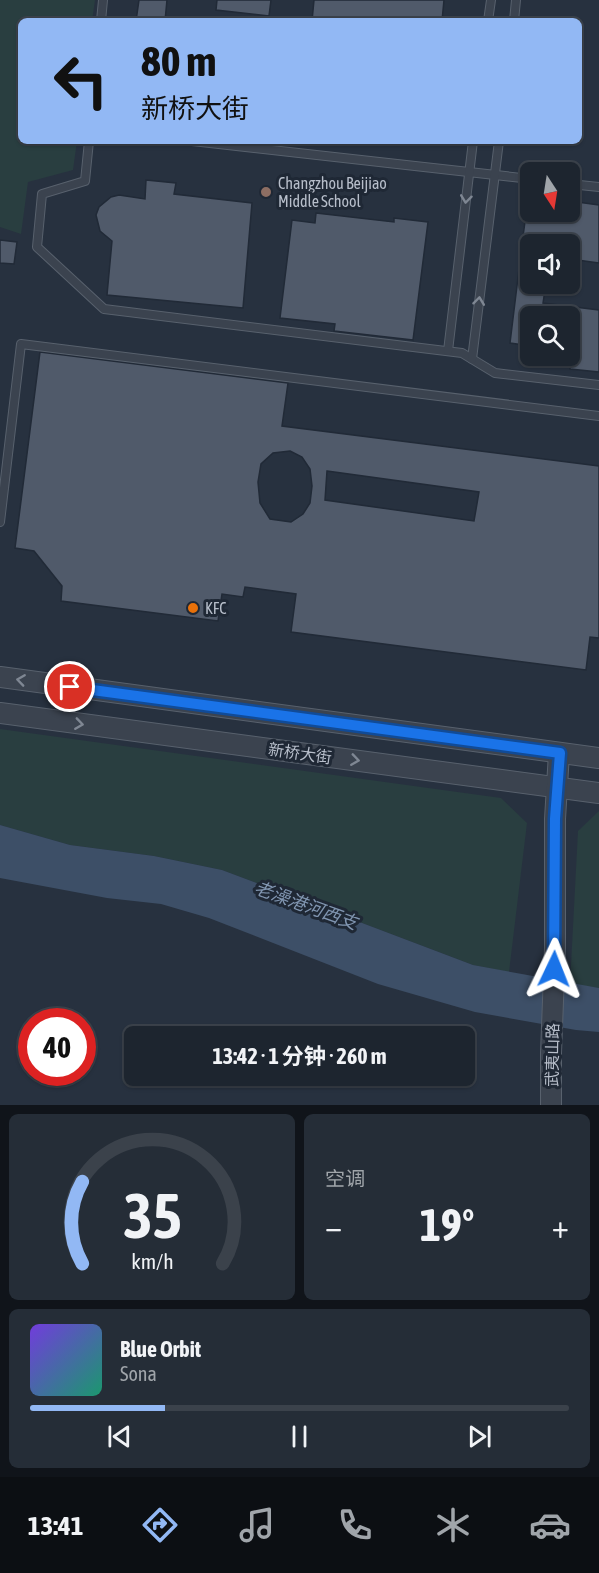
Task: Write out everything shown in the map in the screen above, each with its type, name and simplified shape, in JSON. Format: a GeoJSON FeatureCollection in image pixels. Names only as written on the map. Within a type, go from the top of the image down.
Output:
{"type":"FeatureCollection","features":[{"type":"Feature","properties":{"kind":"street"},"geometry":{"type":"LineString","coordinates":[[0,677],[599,758]]}},
{"type":"Feature","properties":{"kind":"street","name":"新桥大街"},"geometry":{"type":"LineString","coordinates":[[0,713],[599,793]]}},
{"type":"Feature","properties":{"kind":"street","name":"武夷山路"},"geometry":{"type":"LineString","coordinates":[[551,1105],[556,787],[560,753]]}},
{"type":"Feature","properties":{"kind":"lane"},"geometry":{"type":"LineString","coordinates":[[101,18],[103,0]]}},
{"type":"Feature","properties":{"kind":"lane"},"geometry":{"type":"LineString","coordinates":[[488,18],[491,0]]}},
{"type":"Feature","properties":{"kind":"lane"},"geometry":{"type":"LineString","coordinates":[[514,18],[516,0]]}},
{"type":"Feature","properties":{"kind":"lane"},"geometry":{"type":"LineString","coordinates":[[89,144],[85,181],[42,194],[37,247],[105,309],[462,353],[495,373],[599,385]]}},
{"type":"Feature","properties":{"kind":"lane"},"geometry":{"type":"LineString","coordinates":[[219,144],[520,177]]}},
{"type":"Feature","properties":{"kind":"lane"},"geometry":{"type":"LineString","coordinates":[[448,351],[473,144]]}},
{"type":"Feature","properties":{"kind":"lane"},"geometry":{"type":"LineString","coordinates":[[472,359],[499,144]]}},
{"type":"Feature","properties":{"kind":"lane"},"geometry":{"type":"LineString","coordinates":[[580,185],[599,187]]}},
{"type":"Feature","properties":{"kind":"lane"},"geometry":{"type":"LineString","coordinates":[[0,522],[21,344],[599,416]]}},
{"type":"Feature","properties":{"kind":"green space"},"geometry":{"type":"Polygon","coordinates":[[[0,0],[95,0],[92,18],[18,18],[18,144],[77,144],[73,170],[28,182],[21,234],[0,227],[0,0]]]}},
{"type":"Feature","properties":{"kind":"green space"},"geometry":{"type":"Polygon","coordinates":[[[0,729],[501,798],[527,823],[509,972],[473,965],[222,870],[154,856],[70,845],[0,825],[0,729]]]}},
{"type":"Feature","properties":{"kind":"green space"},"geometry":{"type":"Polygon","coordinates":[[[599,811],[599,988],[570,984],[578,831],[599,811]]]}},
{"type":"Feature","properties":{"kind":"water","name":"老澡港河西支"},"geometry":{"type":"Polygon","coordinates":[[[0,825],[70,845],[154,856],[222,870],[473,965],[599,988],[599,1032],[475,1012],[378,984],[209,918],[161,904],[107,898],[0,878],[0,825]]]}},
{"type":"Feature","properties":{"kind":"building"},"geometry":{"type":"Polygon","coordinates":[[[139,0],[167,0],[165,18],[136,18],[139,0]]]}},
{"type":"Feature","properties":{"kind":"building"},"geometry":{"type":"Polygon","coordinates":[[[217,0],[271,0],[269,16],[216,10],[217,0]]]}},
{"type":"Feature","properties":{"kind":"building"},"geometry":{"type":"Polygon","coordinates":[[[314,0],[444,0],[442,18],[312,18],[314,0]]]}},
{"type":"Feature","properties":{"kind":"building"},"geometry":{"type":"Polygon","coordinates":[[[146,180],[176,183],[174,194],[252,203],[243,308],[107,295],[112,241],[100,231],[96,215],[99,207],[111,197],[119,195],[145,199],[146,180]]]}},
{"type":"Feature","properties":{"kind":"building"},"geometry":{"type":"Polygon","coordinates":[[[580,202],[599,205],[599,263],[580,260],[580,234],[523,234],[525,222],[580,222],[580,202]]]}},
{"type":"Feature","properties":{"kind":"building"},"geometry":{"type":"Polygon","coordinates":[[[316,213],[394,222],[394,218],[428,222],[413,340],[334,331],[335,324],[280,318],[292,220],[315,223],[316,213]]]}},
{"type":"Feature","properties":{"kind":"building"},"geometry":{"type":"Polygon","coordinates":[[[0,240],[17,242],[14,264],[0,263],[0,240]]]}},
{"type":"Feature","properties":{"kind":"building"},"geometry":{"type":"Polygon","coordinates":[[[520,261],[520,294],[544,294],[543,303],[567,306],[520,306],[520,344],[510,343],[520,261]]]}},
{"type":"Feature","properties":{"kind":"building"},"geometry":{"type":"Polygon","coordinates":[[[580,308],[599,310],[599,372],[570,369],[570,366],[580,366],[580,308]]]}},
{"type":"Feature","properties":{"kind":"building"},"geometry":{"type":"Polygon","coordinates":[[[40,352],[288,383],[282,426],[599,466],[599,638],[590,637],[586,670],[291,632],[296,594],[245,587],[243,597],[222,594],[218,621],[61,601],[62,586],[34,551],[15,548],[40,352]],[[290,451],[273,453],[261,464],[258,482],[260,503],[270,519],[291,522],[303,514],[310,503],[312,486],[310,469],[302,457],[290,451]],[[327,471],[325,500],[474,521],[479,492],[327,471]]]}},
{"type":"Feature","properties":{"kind":"place","name":"Changzhou Beijiao Middle School"},"geometry":{"type":"Point","coordinates":[266,192]}},
{"type":"Feature","properties":{"kind":"place","name":"KFC"},"geometry":{"type":"Point","coordinates":[193,608]}},
{"type":"Feature","properties":{"kind":"route"},"geometry":{"type":"LineString","coordinates":[[70,687],[560,753],[555,819],[554,969]]}}]}
